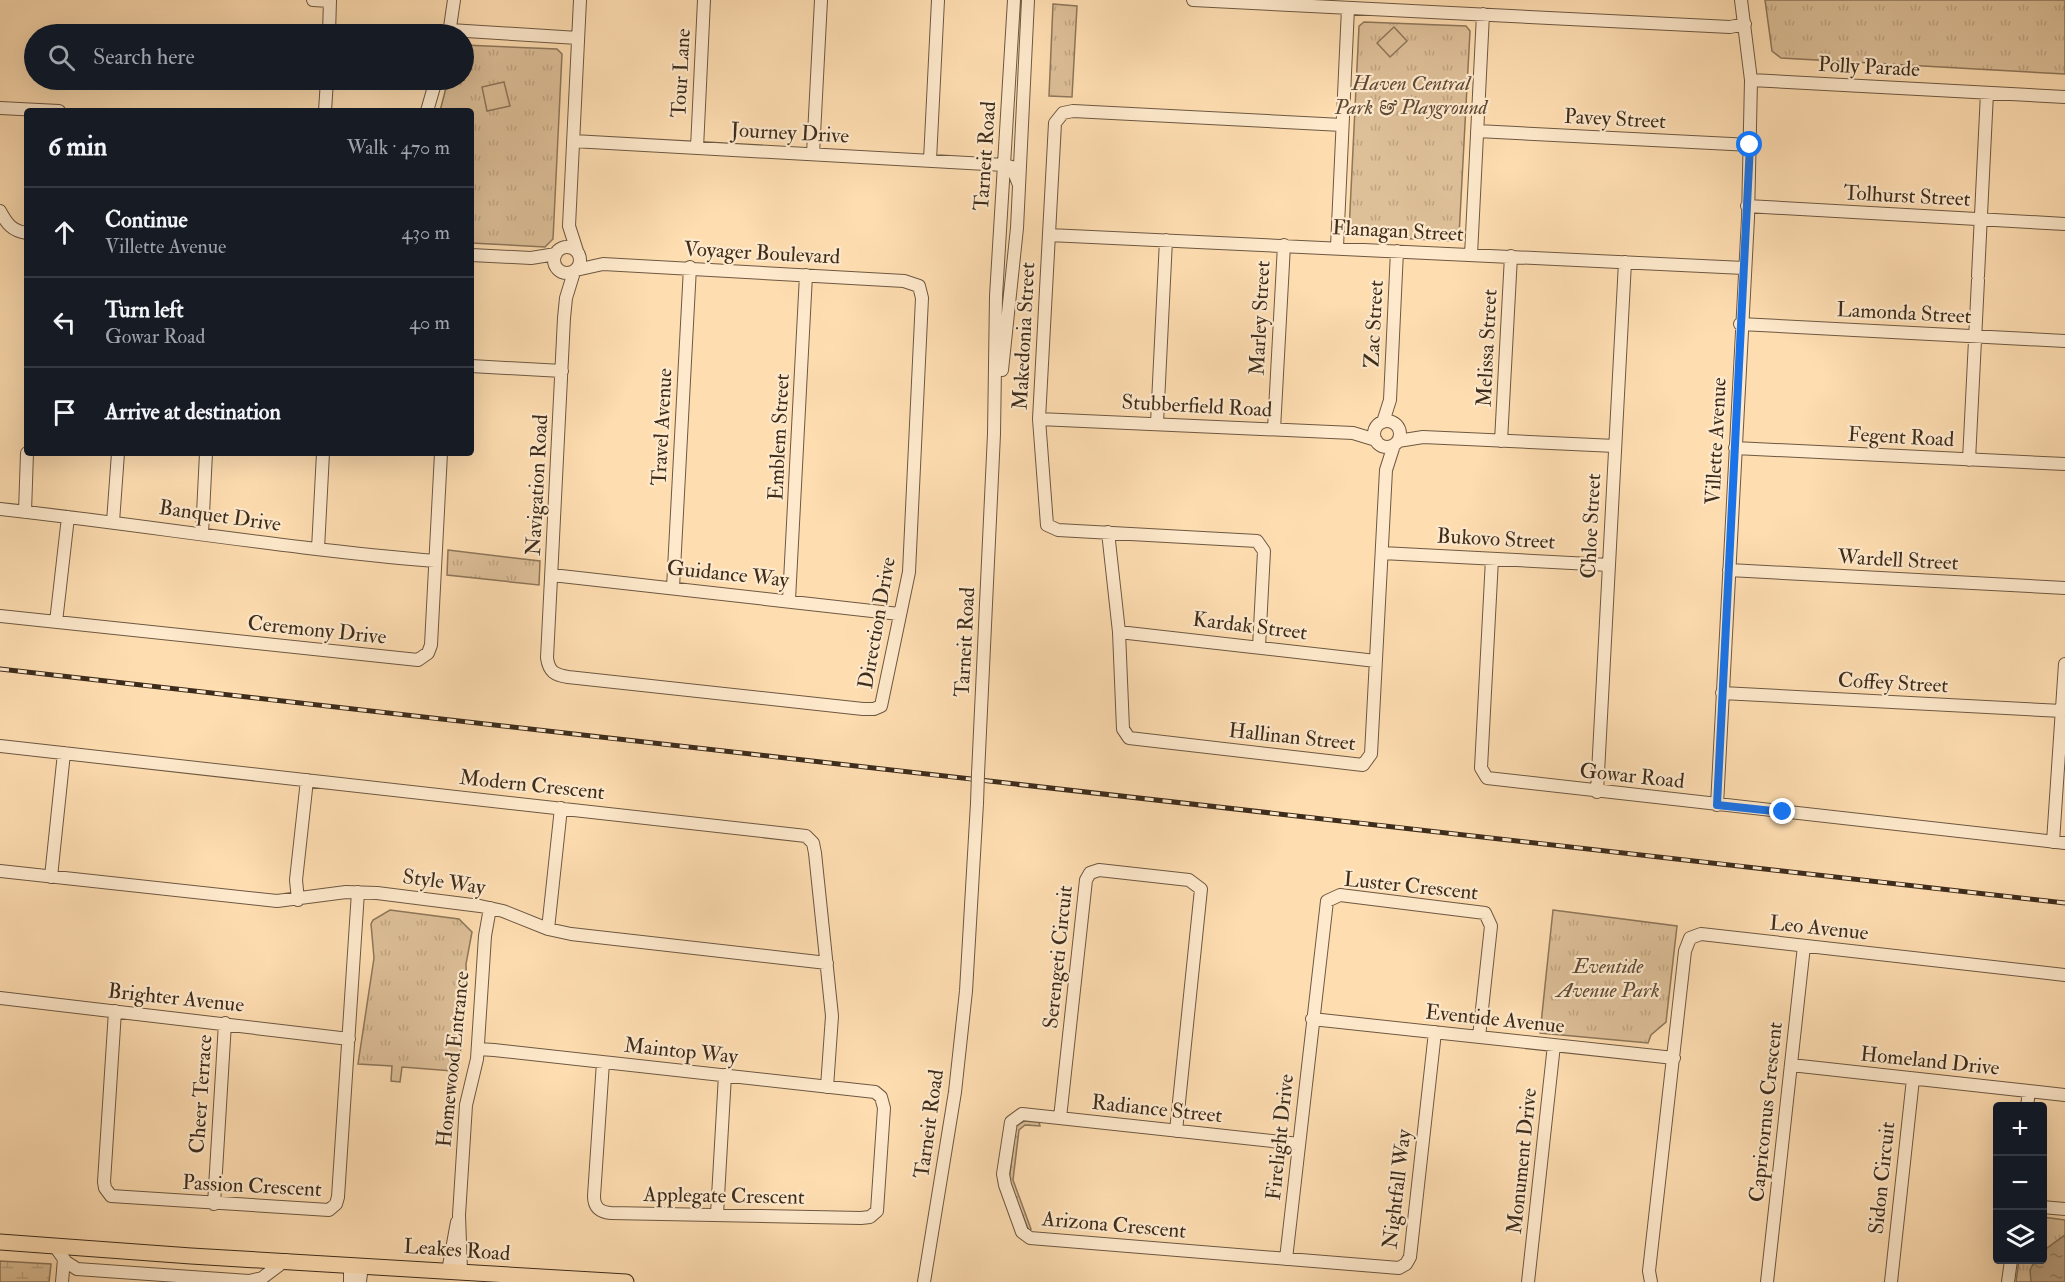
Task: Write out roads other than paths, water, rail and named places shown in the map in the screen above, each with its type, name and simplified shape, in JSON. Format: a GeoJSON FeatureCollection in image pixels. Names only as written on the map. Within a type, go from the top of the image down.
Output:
{"type":"FeatureCollection","features":[{"type":"Feature","properties":{"kind":"main road","name":"Leakes Road"},"geometry":{"type":"LineString","coordinates":[[0,1242],[356,1265],[423,1275],[454,1271],[626,1282]]}},
{"type":"Feature","properties":{"kind":"street"},"geometry":{"type":"LineString","coordinates":[[313,0],[330,0],[329,24]]}},
{"type":"Feature","properties":{"kind":"street"},"geometry":{"type":"LineString","coordinates":[[450,24],[454,0]]}},
{"type":"Feature","properties":{"kind":"street"},"geometry":{"type":"LineString","coordinates":[[531,258],[558,270],[575,271],[580,261],[569,226],[580,0]]}},
{"type":"Feature","properties":{"kind":"street","name":"Tour Lane"},"geometry":{"type":"LineString","coordinates":[[697,148],[704,0]]}},
{"type":"Feature","properties":{"kind":"street"},"geometry":{"type":"LineString","coordinates":[[813,154],[821,0]]}},
{"type":"Feature","properties":{"kind":"street"},"geometry":{"type":"LineString","coordinates":[[930,160],[938,0]]}},
{"type":"Feature","properties":{"kind":"street","name":"Tarneit Road"},"geometry":{"type":"LineString","coordinates":[[924,1282],[955,1092],[965,1000],[977,803],[994,418],[996,296],[1014,0]]}},
{"type":"Feature","properties":{"kind":"street"},"geometry":{"type":"LineString","coordinates":[[994,418],[1006,329],[1019,185],[1028,0]]}},
{"type":"Feature","properties":{"kind":"street"},"geometry":{"type":"LineString","coordinates":[[1193,0],[1348,8],[1418,6],[1483,14],[1730,27],[1745,24]]}},
{"type":"Feature","properties":{"kind":"street"},"geometry":{"type":"LineString","coordinates":[[1741,0],[1752,80]]}},
{"type":"Feature","properties":{"kind":"street"},"geometry":{"type":"LineString","coordinates":[[1337,247],[1348,8]]}},
{"type":"Feature","properties":{"kind":"street"},"geometry":{"type":"LineString","coordinates":[[1471,255],[1483,14]]}},
{"type":"Feature","properties":{"kind":"street"},"geometry":{"type":"LineString","coordinates":[[474,33],[578,38]]}},
{"type":"Feature","properties":{"kind":"street"},"geometry":{"type":"LineString","coordinates":[[1004,165],[1013,162],[1016,156],[1018,87],[1026,38]]}},
{"type":"Feature","properties":{"kind":"street","name":"Polly Parade"},"geometry":{"type":"LineString","coordinates":[[1752,80],[2065,96]]}},
{"type":"Feature","properties":{"kind":"street","name":"Villette Avenue"},"geometry":{"type":"LineString","coordinates":[[1717,805],[1740,324],[1748,206],[1752,80]]}},
{"type":"Feature","properties":{"kind":"street"},"geometry":{"type":"LineString","coordinates":[[326,108],[327,90]]}},
{"type":"Feature","properties":{"kind":"street"},"geometry":{"type":"LineString","coordinates":[[428,108],[433,90]]}},
{"type":"Feature","properties":{"kind":"street"},"geometry":{"type":"LineString","coordinates":[[1969,460],[1987,93]]}},
{"type":"Feature","properties":{"kind":"street"},"geometry":{"type":"LineString","coordinates":[[0,108],[24,109]]}},
{"type":"Feature","properties":{"kind":"street","name":"Makedonia Street"},"geometry":{"type":"LineString","coordinates":[[1259,647],[1264,552],[1257,541],[1058,530],[1047,525],[1039,419],[1055,123],[1063,113],[1342,125]]}},
{"type":"Feature","properties":{"kind":"street","name":"Pavey Street"},"geometry":{"type":"LineString","coordinates":[[1477,131],[1750,145]]}},
{"type":"Feature","properties":{"kind":"street","name":"Journey Drive"},"geometry":{"type":"LineString","coordinates":[[573,141],[1004,165]]}},
{"type":"Feature","properties":{"kind":"street"},"geometry":{"type":"LineString","coordinates":[[1004,165],[1012,167],[1019,185]]}},
{"type":"Feature","properties":{"kind":"street","name":"Tolhurst Street"},"geometry":{"type":"LineString","coordinates":[[1748,206],[2065,224]]}},
{"type":"Feature","properties":{"kind":"street"},"geometry":{"type":"LineString","coordinates":[[0,212],[9,226],[16,232],[24,233]]}},
{"type":"Feature","properties":{"kind":"street"},"geometry":{"type":"LineString","coordinates":[[558,270],[554,264],[557,252],[569,226]]}},
{"type":"Feature","properties":{"kind":"street","name":"Flanagan Street"},"geometry":{"type":"LineString","coordinates":[[1049,235],[1744,268]]}},
{"type":"Feature","properties":{"kind":"street"},"geometry":{"type":"LineString","coordinates":[[1157,423],[1166,240]]}},
{"type":"Feature","properties":{"kind":"street","name":"Marley Street"},"geometry":{"type":"LineString","coordinates":[[1274,429],[1284,245]]}},
{"type":"Feature","properties":{"kind":"street"},"geometry":{"type":"LineString","coordinates":[[474,255],[531,258],[557,252],[567,247],[578,252]]}},
{"type":"Feature","properties":{"kind":"street","name":"Zac Street"},"geometry":{"type":"LineString","coordinates":[[1387,434],[1397,251]]}},
{"type":"Feature","properties":{"kind":"street","name":"Voyager Boulevard"},"geometry":{"type":"LineString","coordinates":[[578,252],[603,264]]}},
{"type":"Feature","properties":{"kind":"street","name":"Melissa Street"},"geometry":{"type":"LineString","coordinates":[[1501,441],[1510,256]]}},
{"type":"Feature","properties":{"kind":"street","name":"Chloe Street"},"geometry":{"type":"LineString","coordinates":[[1597,792],[1625,262]]}},
{"type":"Feature","properties":{"kind":"street","name":"Voyager Boulevard"},"geometry":{"type":"LineString","coordinates":[[575,271],[603,264],[690,267],[911,281],[919,286]]}},
{"type":"Feature","properties":{"kind":"street","name":"Travel Avenue"},"geometry":{"type":"LineString","coordinates":[[673,588],[690,267]]}},
{"type":"Feature","properties":{"kind":"street","name":"Navigation Road"},"geometry":{"type":"LineString","coordinates":[[558,270],[566,298]]}},
{"type":"Feature","properties":{"kind":"street","name":"Navigation Road"},"geometry":{"type":"LineString","coordinates":[[552,672],[547,658],[566,298],[575,271]]}},
{"type":"Feature","properties":{"kind":"street","name":"Emblem Street"},"geometry":{"type":"LineString","coordinates":[[789,600],[806,275]]}},
{"type":"Feature","properties":{"kind":"street","name":"Direction Drive"},"geometry":{"type":"LineString","coordinates":[[552,672],[562,676],[874,709],[881,706],[909,572],[922,298],[919,286]]}},
{"type":"Feature","properties":{"kind":"street","name":"Lamonda Street"},"geometry":{"type":"LineString","coordinates":[[1740,324],[2065,341]]}},
{"type":"Feature","properties":{"kind":"street"},"geometry":{"type":"LineString","coordinates":[[474,366],[562,371]]}},
{"type":"Feature","properties":{"kind":"street","name":"Stubberfield Road"},"geometry":{"type":"LineString","coordinates":[[1039,419],[1387,434]]}},
{"type":"Feature","properties":{"kind":"street"},"geometry":{"type":"LineString","coordinates":[[1387,434],[1615,446]]}},
{"type":"Feature","properties":{"kind":"street","name":"Hallinan Street"},"geometry":{"type":"LineString","coordinates":[[1108,532],[1119,632],[1123,729],[1128,738],[1358,766],[1370,759],[1387,434]]}},
{"type":"Feature","properties":{"kind":"street","name":"Fegent Road"},"geometry":{"type":"LineString","coordinates":[[1735,448],[2065,464]]}},
{"type":"Feature","properties":{"kind":"street"},"geometry":{"type":"LineString","coordinates":[[24,512],[27,456]]}},
{"type":"Feature","properties":{"kind":"street"},"geometry":{"type":"LineString","coordinates":[[113,522],[118,456]]}},
{"type":"Feature","properties":{"kind":"street"},"geometry":{"type":"LineString","coordinates":[[202,534],[206,456]]}},
{"type":"Feature","properties":{"kind":"street"},"geometry":{"type":"LineString","coordinates":[[318,549],[323,456]]}},
{"type":"Feature","properties":{"kind":"street","name":"Ceremony Drive"},"geometry":{"type":"LineString","coordinates":[[0,616],[418,660],[428,653],[431,645],[441,456]]}},
{"type":"Feature","properties":{"kind":"street","name":"Banquet Drive"},"geometry":{"type":"LineString","coordinates":[[0,509],[318,549],[435,561]]}},
{"type":"Feature","properties":{"kind":"street"},"geometry":{"type":"LineString","coordinates":[[56,622],[68,517]]}},
{"type":"Feature","properties":{"kind":"street","name":"Bukovo Street"},"geometry":{"type":"LineString","coordinates":[[1382,552],[1609,564]]}},
{"type":"Feature","properties":{"kind":"street","name":"Gowar Road"},"geometry":{"type":"LineString","coordinates":[[1492,559],[1482,772],[1492,779],[2059,842]]}},
{"type":"Feature","properties":{"kind":"street","name":"Wardell Street"},"geometry":{"type":"LineString","coordinates":[[1729,570],[2065,588]]}},
{"type":"Feature","properties":{"kind":"street","name":"Guidance Way"},"geometry":{"type":"LineString","coordinates":[[552,574],[899,614]]}},
{"type":"Feature","properties":{"kind":"street","name":"Kardak Street"},"geometry":{"type":"LineString","coordinates":[[1119,632],[1376,661]]}},
{"type":"Feature","properties":{"kind":"street"},"geometry":{"type":"LineString","coordinates":[[2059,842],[2065,664]]}},
{"type":"Feature","properties":{"kind":"street","name":"Coffey Street"},"geometry":{"type":"LineString","coordinates":[[1722,693],[2062,711]]}},
{"type":"Feature","properties":{"kind":"street","name":"Modern Crescent"},"geometry":{"type":"LineString","coordinates":[[0,746],[806,836],[814,849],[832,1016],[827,1087]]}},
{"type":"Feature","properties":{"kind":"street"},"geometry":{"type":"LineString","coordinates":[[51,877],[64,753]]}},
{"type":"Feature","properties":{"kind":"street"},"geometry":{"type":"LineString","coordinates":[[298,900],[296,880],[307,780]]}},
{"type":"Feature","properties":{"kind":"street"},"geometry":{"type":"LineString","coordinates":[[548,929],[561,808]]}},
{"type":"Feature","properties":{"kind":"street","name":"Style Way"},"geometry":{"type":"LineString","coordinates":[[0,871],[266,900],[298,900],[358,892],[490,908],[548,929],[571,934],[827,963]]}},
{"type":"Feature","properties":{"kind":"street","name":"Serengeti Circuit"},"geometry":{"type":"LineString","coordinates":[[1060,1118],[1086,880],[1094,871],[1110,871],[1189,880],[1201,890],[1176,1131]]}},
{"type":"Feature","properties":{"kind":"street","name":"Passion Crescent"},"geometry":{"type":"LineString","coordinates":[[115,1011],[105,1188],[111,1196],[323,1211],[334,1207],[338,1197],[358,892]]}},
{"type":"Feature","properties":{"kind":"street","name":"Luster Crescent"},"geometry":{"type":"LineString","coordinates":[[1312,1019],[1325,904],[1334,896],[1352,896],[1478,910],[1487,915],[1491,926],[1479,1037]]}},
{"type":"Feature","properties":{"kind":"street","name":"Homewood Entrance"},"geometry":{"type":"LineString","coordinates":[[454,1271],[466,1105],[476,1070],[485,936],[490,908]]}},
{"type":"Feature","properties":{"kind":"street","name":"Leo Avenue"},"geometry":{"type":"LineString","coordinates":[[1674,1058],[1685,951],[1690,938],[1701,934],[2065,975]]}},
{"type":"Feature","properties":{"kind":"street","name":"Capricornus Crescent"},"geometry":{"type":"LineString","coordinates":[[1767,1282],[1804,946]]}},
{"type":"Feature","properties":{"kind":"street","name":"Brighter Avenue"},"geometry":{"type":"LineString","coordinates":[[0,998],[349,1038]]}},
{"type":"Feature","properties":{"kind":"street","name":"Eventide Avenue"},"geometry":{"type":"LineString","coordinates":[[1312,1019],[1674,1058]]}},
{"type":"Feature","properties":{"kind":"street","name":"Firelight Drive"},"geometry":{"type":"LineString","coordinates":[[1286,1259],[1312,1019]]}},
{"type":"Feature","properties":{"kind":"street","name":"Cheer Terrace"},"geometry":{"type":"LineString","coordinates":[[214,1204],[225,1023]]}},
{"type":"Feature","properties":{"kind":"street","name":"Nightfall Way"},"geometry":{"type":"LineString","coordinates":[[1286,1259],[1395,1268],[1408,1261],[1435,1032]]}},
{"type":"Feature","properties":{"kind":"street","name":"Monument Drive"},"geometry":{"type":"LineString","coordinates":[[1528,1282],[1554,1045]]}},
{"type":"Feature","properties":{"kind":"street","name":"Maintop Way"},"geometry":{"type":"LineString","coordinates":[[478,1049],[879,1094]]}},
{"type":"Feature","properties":{"kind":"street"},"geometry":{"type":"LineString","coordinates":[[1651,1282],[1649,1271],[1674,1058]]}},
{"type":"Feature","properties":{"kind":"street","name":"Applegate Crescent"},"geometry":{"type":"LineString","coordinates":[[603,1062],[594,1196],[596,1207],[611,1214],[861,1218],[873,1215],[879,1203],[884,1108],[879,1094]]}},
{"type":"Feature","properties":{"kind":"street","name":"Homeland Drive"},"geometry":{"type":"LineString","coordinates":[[1791,1065],[2065,1095]]}},
{"type":"Feature","properties":{"kind":"street"},"geometry":{"type":"LineString","coordinates":[[717,1214],[725,1075]]}},
{"type":"Feature","properties":{"kind":"street","name":"Sidon Circuit"},"geometry":{"type":"LineString","coordinates":[[1891,1282],[1913,1079]]}},
{"type":"Feature","properties":{"kind":"street"},"geometry":{"type":"LineString","coordinates":[[2028,1102],[2029,1092]]}},
{"type":"Feature","properties":{"kind":"street","name":"Radiance Street"},"geometry":{"type":"LineString","coordinates":[[1013,1119],[1026,1114],[1299,1144]]}},
{"type":"Feature","properties":{"kind":"street","name":"Arizona Crescent"},"geometry":{"type":"LineString","coordinates":[[1013,1119],[1009,1126],[1003,1174],[1022,1232],[1027,1237],[1286,1259]]}},
{"type":"Feature","properties":{"kind":"street"},"geometry":{"type":"LineString","coordinates":[[2047,1207],[2065,1209]]}},
{"type":"Feature","properties":{"kind":"street"},"geometry":{"type":"LineString","coordinates":[[54,1245],[70,1266],[84,1271],[249,1281],[262,1278],[286,1260]]}},
{"type":"Feature","properties":{"kind":"street"},"geometry":{"type":"LineString","coordinates":[[64,1259],[64,1282],[84,1271]]}},
{"type":"Feature","properties":{"kind":"street"},"geometry":{"type":"LineString","coordinates":[[2008,1282],[2010,1264]]}},
{"type":"Feature","properties":{"kind":"street"},"geometry":{"type":"LineString","coordinates":[[350,1282],[356,1265]]}},
{"type":"Feature","properties":{"kind":"street"},"geometry":{"type":"LineString","coordinates":[[356,1265],[360,1282]]}},
{"type":"Feature","properties":{"kind":"water"},"geometry":{"type":"Polygon","coordinates":[[[2065,1235],[2065,1282],[2031,1282],[2030,1270],[2033,1264],[2047,1264],[2047,1248],[2065,1235]]]}},
{"type":"Feature","properties":{"kind":"railway"},"geometry":{"type":"LineString","coordinates":[[0,669],[2065,903]]}},
{"type":"Feature","properties":{"kind":"park label","name":"Haven Central Park & Playground"},"geometry":{"type":"Point","coordinates":[1411,95]}},
{"type":"Feature","properties":{"kind":"park label","name":"Eventide Avenue Park"},"geometry":{"type":"Point","coordinates":[1608,978]}}]}
